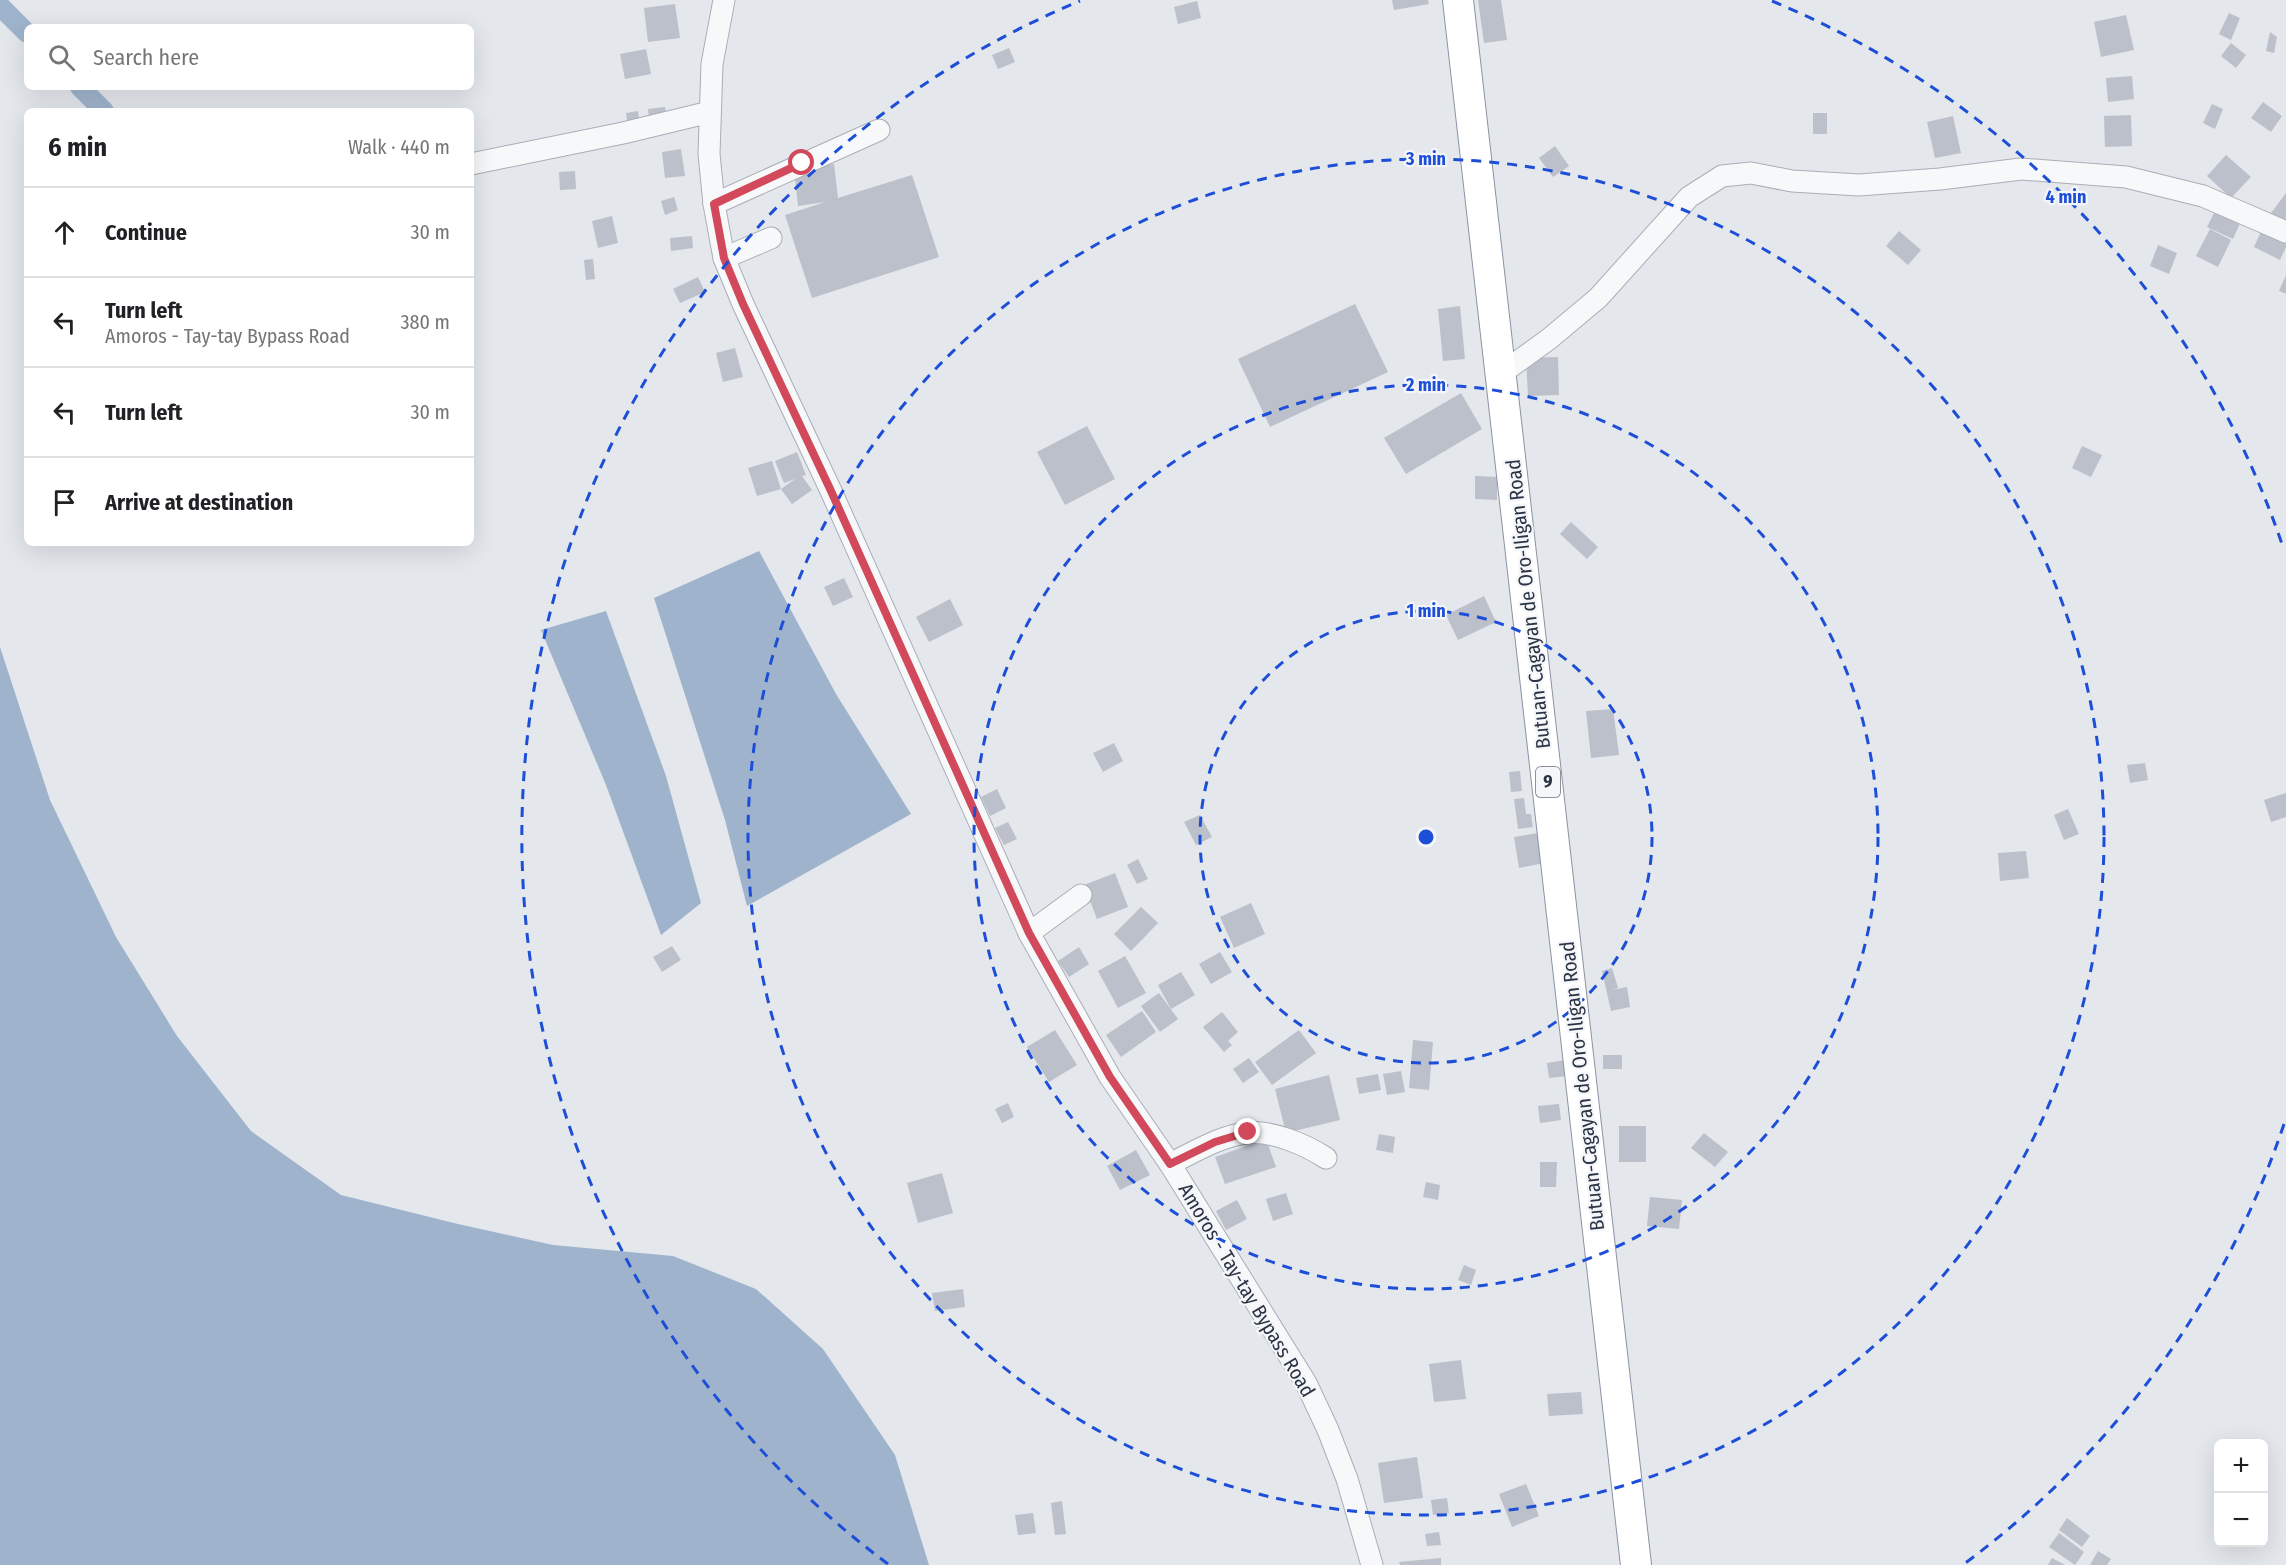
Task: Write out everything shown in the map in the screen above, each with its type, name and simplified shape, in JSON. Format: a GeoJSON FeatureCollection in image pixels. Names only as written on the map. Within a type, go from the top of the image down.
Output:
{"type":"FeatureCollection","features":[{"type":"Feature","properties":{"kind":"highway","name":"Butuan-Cagayan de Oro-Iligan Road"},"geometry":{"type":"LineString","coordinates":[[1458,0],[1636,1565]]}},
{"type":"Feature","properties":{"kind":"street","name":"Amoros - Tay-tay Bypass Road"},"geometry":{"type":"LineString","coordinates":[[724,0],[712,64],[709,154],[714,204],[724,258],[743,304],[831,491],[1029,933],[1110,1077],[1170,1164],[1306,1383],[1347,1479],[1371,1565]]}},
{"type":"Feature","properties":{"kind":"street"},"geometry":{"type":"LineString","coordinates":[[474,163],[623,133],[710,112]]}},
{"type":"Feature","properties":{"kind":"street"},"geometry":{"type":"LineString","coordinates":[[714,204],[879,130]]}},
{"type":"Feature","properties":{"kind":"street"},"geometry":{"type":"LineString","coordinates":[[1502,373],[1549,339],[1598,298],[1689,197],[1722,176],[1751,173],[1792,181],[1859,185],[1940,179],[2021,169],[2126,177],[2203,196],[2286,232]]}},
{"type":"Feature","properties":{"kind":"street"},"geometry":{"type":"LineString","coordinates":[[724,258],[771,238]]}},
{"type":"Feature","properties":{"kind":"street"},"geometry":{"type":"LineString","coordinates":[[1029,933],[1081,895]]}},
{"type":"Feature","properties":{"kind":"street"},"geometry":{"type":"LineString","coordinates":[[1170,1164],[1215,1142],[1248,1132],[1295,1142],[1326,1158]]}},
{"type":"Feature","properties":{"kind":"water"},"geometry":{"type":"Polygon","coordinates":[[[759,551],[836,694],[911,814],[747,906],[725,820],[654,598],[759,551]]]}},
{"type":"Feature","properties":{"kind":"water"},"geometry":{"type":"Polygon","coordinates":[[[606,611],[666,776],[701,903],[661,935],[606,785],[541,630],[606,611]]]}},
{"type":"Feature","properties":{"kind":"water"},"geometry":{"type":"Polygon","coordinates":[[[0,647],[50,800],[116,937],[177,1036],[251,1131],[341,1195],[553,1245],[673,1256],[756,1289],[823,1349],[895,1455],[929,1565],[0,1565],[0,647]]]}},
{"type":"Feature","properties":{"kind":"building"},"geometry":{"type":"Polygon","coordinates":[[[1392,0],[1428,0],[1429,4],[1394,10],[1392,0]]]}},
{"type":"Feature","properties":{"kind":"building"},"geometry":{"type":"Polygon","coordinates":[[[1478,0],[1501,0],[1507,40],[1484,43],[1478,0]]]}},
{"type":"Feature","properties":{"kind":"building"},"geometry":{"type":"Polygon","coordinates":[[[1197,1],[1201,18],[1178,24],[1174,7],[1197,1]]]}},
{"type":"Feature","properties":{"kind":"building"},"geometry":{"type":"Polygon","coordinates":[[[675,4],[680,38],[648,42],[644,8],[675,4]]]}},
{"type":"Feature","properties":{"kind":"building"},"geometry":{"type":"Polygon","coordinates":[[[2229,13],[2240,18],[2231,40],[2219,34],[2229,13]]]}},
{"type":"Feature","properties":{"kind":"building"},"geometry":{"type":"Polygon","coordinates":[[[2126,15],[2134,50],[2101,57],[2094,22],[2126,15]]]}},
{"type":"Feature","properties":{"kind":"building"},"geometry":{"type":"Polygon","coordinates":[[[2270,32],[2277,37],[2274,53],[2266,51],[2270,32]]]}},
{"type":"Feature","properties":{"kind":"building"},"geometry":{"type":"Polygon","coordinates":[[[2231,43],[2246,55],[2236,68],[2221,56],[2231,43]]]}},
{"type":"Feature","properties":{"kind":"building"},"geometry":{"type":"Polygon","coordinates":[[[1009,48],[1015,62],[998,69],[992,55],[1009,48]]]}},
{"type":"Feature","properties":{"kind":"building"},"geometry":{"type":"Polygon","coordinates":[[[646,49],[651,74],[625,79],[620,54],[646,49]]]}},
{"type":"Feature","properties":{"kind":"building"},"geometry":{"type":"Polygon","coordinates":[[[2132,76],[2134,99],[2108,102],[2106,78],[2132,76]]]}},
{"type":"Feature","properties":{"kind":"building"},"geometry":{"type":"Polygon","coordinates":[[[2263,102],[2282,116],[2271,132],[2251,118],[2263,102]]]}},
{"type":"Feature","properties":{"kind":"building"},"geometry":{"type":"Polygon","coordinates":[[[2212,104],[2223,109],[2215,129],[2203,123],[2212,104]]]}},
{"type":"Feature","properties":{"kind":"building"},"geometry":{"type":"Polygon","coordinates":[[[665,107],[667,123],[650,125],[648,109],[665,107]]]}},
{"type":"Feature","properties":{"kind":"building"},"geometry":{"type":"Polygon","coordinates":[[[638,111],[640,128],[628,129],[626,113],[638,111]]]}},
{"type":"Feature","properties":{"kind":"building"},"geometry":{"type":"Polygon","coordinates":[[[1813,113],[1827,113],[1827,134],[1813,134],[1813,113]]]}},
{"type":"Feature","properties":{"kind":"building"},"geometry":{"type":"Polygon","coordinates":[[[2131,115],[2132,146],[2105,147],[2104,116],[2131,115]]]}},
{"type":"Feature","properties":{"kind":"building"},"geometry":{"type":"Polygon","coordinates":[[[1953,116],[1961,153],[1935,158],[1927,122],[1953,116]]]}},
{"type":"Feature","properties":{"kind":"building"},"geometry":{"type":"Polygon","coordinates":[[[1555,146],[1569,166],[1553,177],[1539,158],[1555,146]]]}},
{"type":"Feature","properties":{"kind":"building"},"geometry":{"type":"Polygon","coordinates":[[[681,149],[685,176],[665,178],[662,152],[681,149]]]}},
{"type":"Feature","properties":{"kind":"building"},"geometry":{"type":"Polygon","coordinates":[[[2226,155],[2251,177],[2231,198],[2207,176],[2226,155]]]}},
{"type":"Feature","properties":{"kind":"building"},"geometry":{"type":"Polygon","coordinates":[[[834,164],[838,198],[912,175],[939,257],[812,298],[785,215],[825,202],[798,206],[794,169],[834,164]]]}},
{"type":"Feature","properties":{"kind":"building"},"geometry":{"type":"Polygon","coordinates":[[[575,171],[576,189],[560,190],[559,172],[575,171]]]}},
{"type":"Feature","properties":{"kind":"building"},"geometry":{"type":"Polygon","coordinates":[[[2286,193],[2286,222],[2271,213],[2286,193]]]}},
{"type":"Feature","properties":{"kind":"building"},"geometry":{"type":"Polygon","coordinates":[[[674,197],[678,210],[665,215],[661,201],[674,197]]]}},
{"type":"Feature","properties":{"kind":"building"},"geometry":{"type":"Polygon","coordinates":[[[2217,207],[2242,219],[2233,239],[2207,227],[2217,207]]]}},
{"type":"Feature","properties":{"kind":"building"},"geometry":{"type":"Polygon","coordinates":[[[612,216],[618,243],[598,248],[592,221],[612,216]]]}},
{"type":"Feature","properties":{"kind":"building"},"geometry":{"type":"Polygon","coordinates":[[[2264,225],[2286,236],[2286,247],[2280,260],[2254,247],[2264,225]]]}},
{"type":"Feature","properties":{"kind":"building"},"geometry":{"type":"Polygon","coordinates":[[[2210,229],[2231,240],[2218,267],[2196,256],[2210,229]]]}},
{"type":"Feature","properties":{"kind":"building"},"geometry":{"type":"Polygon","coordinates":[[[1899,231],[1921,250],[1908,265],[1886,246],[1899,231]]]}},
{"type":"Feature","properties":{"kind":"building"},"geometry":{"type":"Polygon","coordinates":[[[692,236],[693,248],[671,251],[670,238],[692,236]]]}},
{"type":"Feature","properties":{"kind":"building"},"geometry":{"type":"Polygon","coordinates":[[[2158,245],[2177,253],[2169,274],[2150,266],[2158,245]]]}},
{"type":"Feature","properties":{"kind":"building"},"geometry":{"type":"Polygon","coordinates":[[[593,259],[595,279],[586,280],[584,260],[593,259]]]}},
{"type":"Feature","properties":{"kind":"building"},"geometry":{"type":"Polygon","coordinates":[[[2286,275],[2286,294],[2279,291],[2286,275]]]}},
{"type":"Feature","properties":{"kind":"building"},"geometry":{"type":"Polygon","coordinates":[[[698,277],[705,292],[680,303],[673,289],[698,277]]]}},
{"type":"Feature","properties":{"kind":"building"},"geometry":{"type":"Polygon","coordinates":[[[1355,304],[1388,372],[1270,427],[1238,359],[1355,304]]]}},
{"type":"Feature","properties":{"kind":"building"},"geometry":{"type":"Polygon","coordinates":[[[1460,306],[1465,359],[1443,361],[1438,309],[1460,306]]]}},
{"type":"Feature","properties":{"kind":"building"},"geometry":{"type":"Polygon","coordinates":[[[735,348],[743,377],[723,382],[716,353],[735,348]]]}},
{"type":"Feature","properties":{"kind":"building"},"geometry":{"type":"Polygon","coordinates":[[[1558,357],[1559,395],[1528,396],[1526,358],[1558,357]]]}},
{"type":"Feature","properties":{"kind":"building"},"geometry":{"type":"Polygon","coordinates":[[[1461,393],[1482,429],[1406,474],[1384,438],[1461,393]]]}},
{"type":"Feature","properties":{"kind":"building"},"geometry":{"type":"Polygon","coordinates":[[[1087,426],[1115,479],[1065,505],[1037,452],[1087,426]]]}},
{"type":"Feature","properties":{"kind":"building"},"geometry":{"type":"Polygon","coordinates":[[[2082,446],[2102,455],[2091,477],[2072,468],[2082,446]]]}},
{"type":"Feature","properties":{"kind":"building"},"geometry":{"type":"Polygon","coordinates":[[[797,452],[806,475],[802,476],[812,490],[792,504],[781,489],[795,479],[784,483],[775,461],[797,452]]]}},
{"type":"Feature","properties":{"kind":"building"},"geometry":{"type":"Polygon","coordinates":[[[772,461],[781,489],[757,496],[748,468],[772,461]]]}},
{"type":"Feature","properties":{"kind":"building"},"geometry":{"type":"Polygon","coordinates":[[[1475,476],[1497,477],[1497,500],[1475,499],[1475,476]]]}},
{"type":"Feature","properties":{"kind":"building"},"geometry":{"type":"Polygon","coordinates":[[[1571,522],[1598,547],[1587,559],[1560,534],[1571,522]]]}},
{"type":"Feature","properties":{"kind":"building"},"geometry":{"type":"Polygon","coordinates":[[[844,578],[853,597],[833,606],[824,587],[844,578]]]}},
{"type":"Feature","properties":{"kind":"building"},"geometry":{"type":"Polygon","coordinates":[[[1484,596],[1496,622],[1458,640],[1446,615],[1484,596]]]}},
{"type":"Feature","properties":{"kind":"building"},"geometry":{"type":"Polygon","coordinates":[[[950,599],[963,625],[929,642],[916,617],[950,599]]]}},
{"type":"Feature","properties":{"kind":"building"},"geometry":{"type":"Polygon","coordinates":[[[1613,709],[1619,755],[1591,758],[1586,711],[1613,709]]]}},
{"type":"Feature","properties":{"kind":"building"},"geometry":{"type":"Polygon","coordinates":[[[1114,743],[1123,761],[1103,772],[1093,753],[1114,743]]]}},
{"type":"Feature","properties":{"kind":"building"},"geometry":{"type":"Polygon","coordinates":[[[2145,763],[2148,780],[2130,783],[2127,765],[2145,763]]]}},
{"type":"Feature","properties":{"kind":"building"},"geometry":{"type":"Polygon","coordinates":[[[1520,771],[1522,791],[1511,792],[1509,772],[1520,771]]]}},
{"type":"Feature","properties":{"kind":"building"},"geometry":{"type":"Polygon","coordinates":[[[997,789],[1006,808],[990,816],[981,797],[997,789]]]}},
{"type":"Feature","properties":{"kind":"building"},"geometry":{"type":"Polygon","coordinates":[[[2286,793],[2286,817],[2271,822],[2264,800],[2286,793]]]}},
{"type":"Feature","properties":{"kind":"building"},"geometry":{"type":"Polygon","coordinates":[[[1524,798],[1526,814],[1531,814],[1533,827],[1518,829],[1514,799],[1524,798]]]}},
{"type":"Feature","properties":{"kind":"building"},"geometry":{"type":"Polygon","coordinates":[[[2068,809],[2079,834],[2064,840],[2054,815],[2068,809]]]}},
{"type":"Feature","properties":{"kind":"building"},"geometry":{"type":"Polygon","coordinates":[[[1200,815],[1212,837],[1196,845],[1184,822],[1200,815]]]}},
{"type":"Feature","properties":{"kind":"building"},"geometry":{"type":"Polygon","coordinates":[[[1008,822],[1017,839],[1004,845],[995,828],[1008,822]]]}},
{"type":"Feature","properties":{"kind":"building"},"geometry":{"type":"Polygon","coordinates":[[[1538,833],[1544,863],[1519,868],[1514,837],[1538,833]]]}},
{"type":"Feature","properties":{"kind":"building"},"geometry":{"type":"Polygon","coordinates":[[[2026,851],[2029,878],[2000,881],[1998,853],[2026,851]]]}},
{"type":"Feature","properties":{"kind":"building"},"geometry":{"type":"Polygon","coordinates":[[[1138,859],[1148,879],[1137,884],[1127,865],[1138,859]]]}},
{"type":"Feature","properties":{"kind":"building"},"geometry":{"type":"Polygon","coordinates":[[[1115,873],[1128,907],[1097,919],[1084,885],[1115,873]]]}},
{"type":"Feature","properties":{"kind":"building"},"geometry":{"type":"Polygon","coordinates":[[[1251,903],[1265,934],[1234,948],[1220,917],[1251,903]]]}},
{"type":"Feature","properties":{"kind":"building"},"geometry":{"type":"Polygon","coordinates":[[[1141,907],[1158,923],[1131,951],[1114,934],[1141,907]]]}},
{"type":"Feature","properties":{"kind":"building"},"geometry":{"type":"Polygon","coordinates":[[[672,946],[681,960],[662,972],[653,957],[672,946]]]}},
{"type":"Feature","properties":{"kind":"building"},"geometry":{"type":"Polygon","coordinates":[[[1079,947],[1089,964],[1069,977],[1058,961],[1079,947]]]}},
{"type":"Feature","properties":{"kind":"building"},"geometry":{"type":"Polygon","coordinates":[[[1220,952],[1232,972],[1211,984],[1199,964],[1220,952]]]}},
{"type":"Feature","properties":{"kind":"building"},"geometry":{"type":"Polygon","coordinates":[[[1125,956],[1146,993],[1118,1008],[1098,971],[1125,956]]]}},
{"type":"Feature","properties":{"kind":"building"},"geometry":{"type":"Polygon","coordinates":[[[1612,968],[1618,988],[1611,990],[1627,987],[1630,1007],[1611,1011],[1602,971],[1612,968]]]}},
{"type":"Feature","properties":{"kind":"building"},"geometry":{"type":"Polygon","coordinates":[[[1181,972],[1195,995],[1171,1009],[1158,985],[1181,972]]]}},
{"type":"Feature","properties":{"kind":"building"},"geometry":{"type":"Polygon","coordinates":[[[1159,993],[1178,1019],[1160,1032],[1141,1006],[1159,993]]]}},
{"type":"Feature","properties":{"kind":"building"},"geometry":{"type":"Polygon","coordinates":[[[1142,1011],[1156,1032],[1121,1057],[1106,1035],[1142,1011]]]}},
{"type":"Feature","properties":{"kind":"building"},"geometry":{"type":"Polygon","coordinates":[[[1222,1012],[1238,1032],[1228,1041],[1232,1045],[1224,1052],[1203,1027],[1222,1012]]]}},
{"type":"Feature","properties":{"kind":"building"},"geometry":{"type":"Polygon","coordinates":[[[1055,1030],[1077,1065],[1049,1082],[1027,1047],[1055,1030]]]}},
{"type":"Feature","properties":{"kind":"building"},"geometry":{"type":"Polygon","coordinates":[[[1299,1030],[1316,1053],[1272,1085],[1255,1062],[1299,1030]]]}},
{"type":"Feature","properties":{"kind":"building"},"geometry":{"type":"Polygon","coordinates":[[[1413,1040],[1433,1042],[1429,1090],[1409,1088],[1413,1040]]]}},
{"type":"Feature","properties":{"kind":"building"},"geometry":{"type":"Polygon","coordinates":[[[1603,1055],[1622,1055],[1622,1069],[1603,1069],[1603,1055]]]}},
{"type":"Feature","properties":{"kind":"building"},"geometry":{"type":"Polygon","coordinates":[[[1249,1058],[1259,1072],[1243,1083],[1233,1069],[1249,1058]]]}},
{"type":"Feature","properties":{"kind":"building"},"geometry":{"type":"Polygon","coordinates":[[[1565,1060],[1567,1076],[1549,1078],[1547,1063],[1565,1060]]]}},
{"type":"Feature","properties":{"kind":"building"},"geometry":{"type":"Polygon","coordinates":[[[1401,1071],[1405,1092],[1387,1095],[1383,1074],[1401,1071]]]}},
{"type":"Feature","properties":{"kind":"building"},"geometry":{"type":"Polygon","coordinates":[[[1378,1074],[1381,1090],[1359,1094],[1356,1078],[1378,1074]]]}},
{"type":"Feature","properties":{"kind":"building"},"geometry":{"type":"Polygon","coordinates":[[[1329,1075],[1340,1120],[1286,1133],[1275,1089],[1329,1075]]]}},
{"type":"Feature","properties":{"kind":"building"},"geometry":{"type":"Polygon","coordinates":[[[1008,1103],[1014,1117],[1002,1123],[995,1109],[1008,1103]]]}},
{"type":"Feature","properties":{"kind":"building"},"geometry":{"type":"Polygon","coordinates":[[[1559,1104],[1561,1120],[1540,1123],[1538,1106],[1559,1104]]]}},
{"type":"Feature","properties":{"kind":"building"},"geometry":{"type":"Polygon","coordinates":[[[1619,1126],[1646,1126],[1646,1162],[1619,1162],[1619,1126]]]}},
{"type":"Feature","properties":{"kind":"building"},"geometry":{"type":"Polygon","coordinates":[[[1704,1133],[1728,1152],[1715,1167],[1691,1148],[1704,1133]]]}},
{"type":"Feature","properties":{"kind":"building"},"geometry":{"type":"Polygon","coordinates":[[[1379,1134],[1395,1137],[1393,1153],[1376,1150],[1379,1134]]]}},
{"type":"Feature","properties":{"kind":"building"},"geometry":{"type":"Polygon","coordinates":[[[1266,1139],[1276,1167],[1225,1184],[1215,1157],[1266,1139]]]}},
{"type":"Feature","properties":{"kind":"building"},"geometry":{"type":"Polygon","coordinates":[[[1136,1150],[1150,1175],[1120,1190],[1107,1166],[1136,1150]]]}},
{"type":"Feature","properties":{"kind":"building"},"geometry":{"type":"Polygon","coordinates":[[[1540,1162],[1557,1162],[1556,1187],[1540,1187],[1540,1162]]]}},
{"type":"Feature","properties":{"kind":"building"},"geometry":{"type":"Polygon","coordinates":[[[942,1173],[953,1213],[918,1223],[907,1183],[942,1173]]]}},
{"type":"Feature","properties":{"kind":"building"},"geometry":{"type":"Polygon","coordinates":[[[1426,1182],[1440,1185],[1438,1200],[1423,1197],[1426,1182]]]}},
{"type":"Feature","properties":{"kind":"building"},"geometry":{"type":"Polygon","coordinates":[[[1286,1193],[1293,1214],[1273,1221],[1266,1199],[1286,1193]]]}},
{"type":"Feature","properties":{"kind":"building"},"geometry":{"type":"Polygon","coordinates":[[[1650,1197],[1682,1200],[1679,1229],[1647,1226],[1650,1197]]]}},
{"type":"Feature","properties":{"kind":"building"},"geometry":{"type":"Polygon","coordinates":[[[1237,1200],[1247,1219],[1226,1230],[1216,1211],[1237,1200]]]}},
{"type":"Feature","properties":{"kind":"building"},"geometry":{"type":"Polygon","coordinates":[[[1464,1265],[1476,1270],[1471,1285],[1458,1280],[1464,1265]]]}},
{"type":"Feature","properties":{"kind":"building"},"geometry":{"type":"Polygon","coordinates":[[[963,1289],[965,1307],[935,1311],[932,1293],[963,1289]]]}},
{"type":"Feature","properties":{"kind":"building"},"geometry":{"type":"Polygon","coordinates":[[[1461,1360],[1466,1399],[1434,1402],[1429,1364],[1461,1360]]]}},
{"type":"Feature","properties":{"kind":"building"},"geometry":{"type":"Polygon","coordinates":[[[1581,1392],[1583,1414],[1549,1416],[1547,1394],[1581,1392]]]}},
{"type":"Feature","properties":{"kind":"building"},"geometry":{"type":"Polygon","coordinates":[[[1417,1457],[1423,1498],[1384,1503],[1378,1463],[1417,1457]]]}},
{"type":"Feature","properties":{"kind":"building"},"geometry":{"type":"Polygon","coordinates":[[[1526,1484],[1539,1516],[1512,1527],[1499,1494],[1526,1484]]]}},
{"type":"Feature","properties":{"kind":"building"},"geometry":{"type":"Polygon","coordinates":[[[1447,1498],[1449,1513],[1433,1515],[1431,1500],[1447,1498]]]}},
{"type":"Feature","properties":{"kind":"building"},"geometry":{"type":"Polygon","coordinates":[[[1062,1501],[1066,1534],[1055,1535],[1051,1503],[1062,1501]]]}},
{"type":"Feature","properties":{"kind":"building"},"geometry":{"type":"Polygon","coordinates":[[[1033,1513],[1036,1533],[1018,1535],[1015,1515],[1033,1513]]]}},
{"type":"Feature","properties":{"kind":"building"},"geometry":{"type":"Polygon","coordinates":[[[2067,1518],[2090,1536],[2082,1547],[2059,1530],[2067,1518]]]}},
{"type":"Feature","properties":{"kind":"building"},"geometry":{"type":"Polygon","coordinates":[[[1439,1532],[1441,1545],[1427,1546],[1425,1534],[1439,1532]]]}},
{"type":"Feature","properties":{"kind":"building"},"geometry":{"type":"Polygon","coordinates":[[[2059,1533],[2084,1552],[2075,1565],[2049,1547],[2059,1533]]]}},
{"type":"Feature","properties":{"kind":"building"},"geometry":{"type":"Polygon","coordinates":[[[2098,1551],[2111,1559],[2107,1565],[2090,1565],[2098,1551]]]}},
{"type":"Feature","properties":{"kind":"building"},"geometry":{"type":"Polygon","coordinates":[[[1441,1558],[1441,1565],[1400,1565],[1399,1562],[1441,1558]]]}},
{"type":"Feature","properties":{"kind":"building"},"geometry":{"type":"Polygon","coordinates":[[[2052,1558],[2065,1565],[2048,1565],[2052,1558]]]}},
{"type":"Feature","properties":{"kind":"waterway"},"geometry":{"type":"LineString","coordinates":[[0,6],[24,30]]}},
{"type":"Feature","properties":{"kind":"waterway"},"geometry":{"type":"LineString","coordinates":[[83,90],[101,108]]}},
{"type":"Feature","properties":{"kind":"route"},"geometry":{"type":"LineString","coordinates":[[802,163],[714,204],[724,258],[1029,933],[1055,983],[1110,1077],[1170,1164],[1215,1142],[1248,1132]]}}]}
